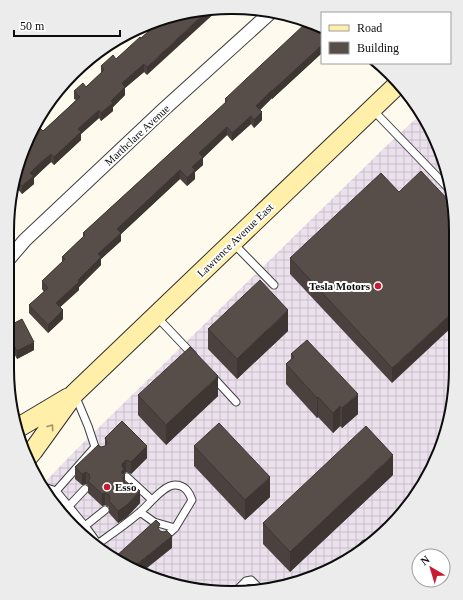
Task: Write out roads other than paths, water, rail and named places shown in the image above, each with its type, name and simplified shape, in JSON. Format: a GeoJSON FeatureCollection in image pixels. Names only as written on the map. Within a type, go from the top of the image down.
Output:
{"type":"FeatureCollection","features":[{"type":"Feature","properties":{"kind":"main road","name":"Lawrence Avenue East"},"geometry":{"type":"LineString","coordinates":[[31,453],[74,394],[394,87]]}},
{"type":"Feature","properties":{"kind":"main road","name":"Lawrence Avenue East"},"geometry":{"type":"LineString","coordinates":[[21,426],[74,394]]}},
{"type":"Feature","properties":{"kind":"street","name":"Marthclare Avenue"},"geometry":{"type":"LineString","coordinates":[[14,253],[25,240],[266,17]]}},
{"type":"Feature","properties":{"kind":"lane"},"geometry":{"type":"LineString","coordinates":[[372,109],[444,186]]}},
{"type":"Feature","properties":{"kind":"lane"},"geometry":{"type":"LineString","coordinates":[[233,243],[274,285]]}},
{"type":"Feature","properties":{"kind":"lane"},"geometry":{"type":"LineString","coordinates":[[156,316],[196,358]]}},
{"type":"Feature","properties":{"kind":"lane"},"geometry":{"type":"LineString","coordinates":[[206,369],[236,402]]}},
{"type":"Feature","properties":{"kind":"lane"},"geometry":{"type":"LineString","coordinates":[[74,394],[88,426],[95,447],[102,454]]}},
{"type":"Feature","properties":{"kind":"lane"},"geometry":{"type":"LineString","coordinates":[[56,491],[95,447]]}},
{"type":"Feature","properties":{"kind":"lane"},"geometry":{"type":"LineString","coordinates":[[127,478],[152,500]]}},
{"type":"Feature","properties":{"kind":"lane"},"geometry":{"type":"LineString","coordinates":[[128,491],[135,485]]}},
{"type":"Feature","properties":{"kind":"lane"},"geometry":{"type":"LineString","coordinates":[[100,542],[140,512],[163,490],[174,485],[184,487],[192,500],[175,528],[163,539]]}},
{"type":"Feature","properties":{"kind":"lane"},"geometry":{"type":"LineString","coordinates":[[51,489],[56,491],[90,534]]}},
{"type":"Feature","properties":{"kind":"lane"},"geometry":{"type":"LineString","coordinates":[[69,506],[85,489]]}},
{"type":"Feature","properties":{"kind":"lane"},"geometry":{"type":"LineString","coordinates":[[85,526],[105,510]]}},
{"type":"Feature","properties":{"kind":"lane"},"geometry":{"type":"LineString","coordinates":[[140,512],[154,522],[175,528]]}},
{"type":"Feature","properties":{"kind":"lane"},"geometry":{"type":"LineString","coordinates":[[241,586],[246,581],[251,580],[256,585]]}},
{"type":"Feature","properties":{"kind":"place","name":"Tesla Motors"},"geometry":{"type":"Point","coordinates":[378,286]}},
{"type":"Feature","properties":{"kind":"place","name":"Esso"},"geometry":{"type":"Point","coordinates":[107,487]}}]}
